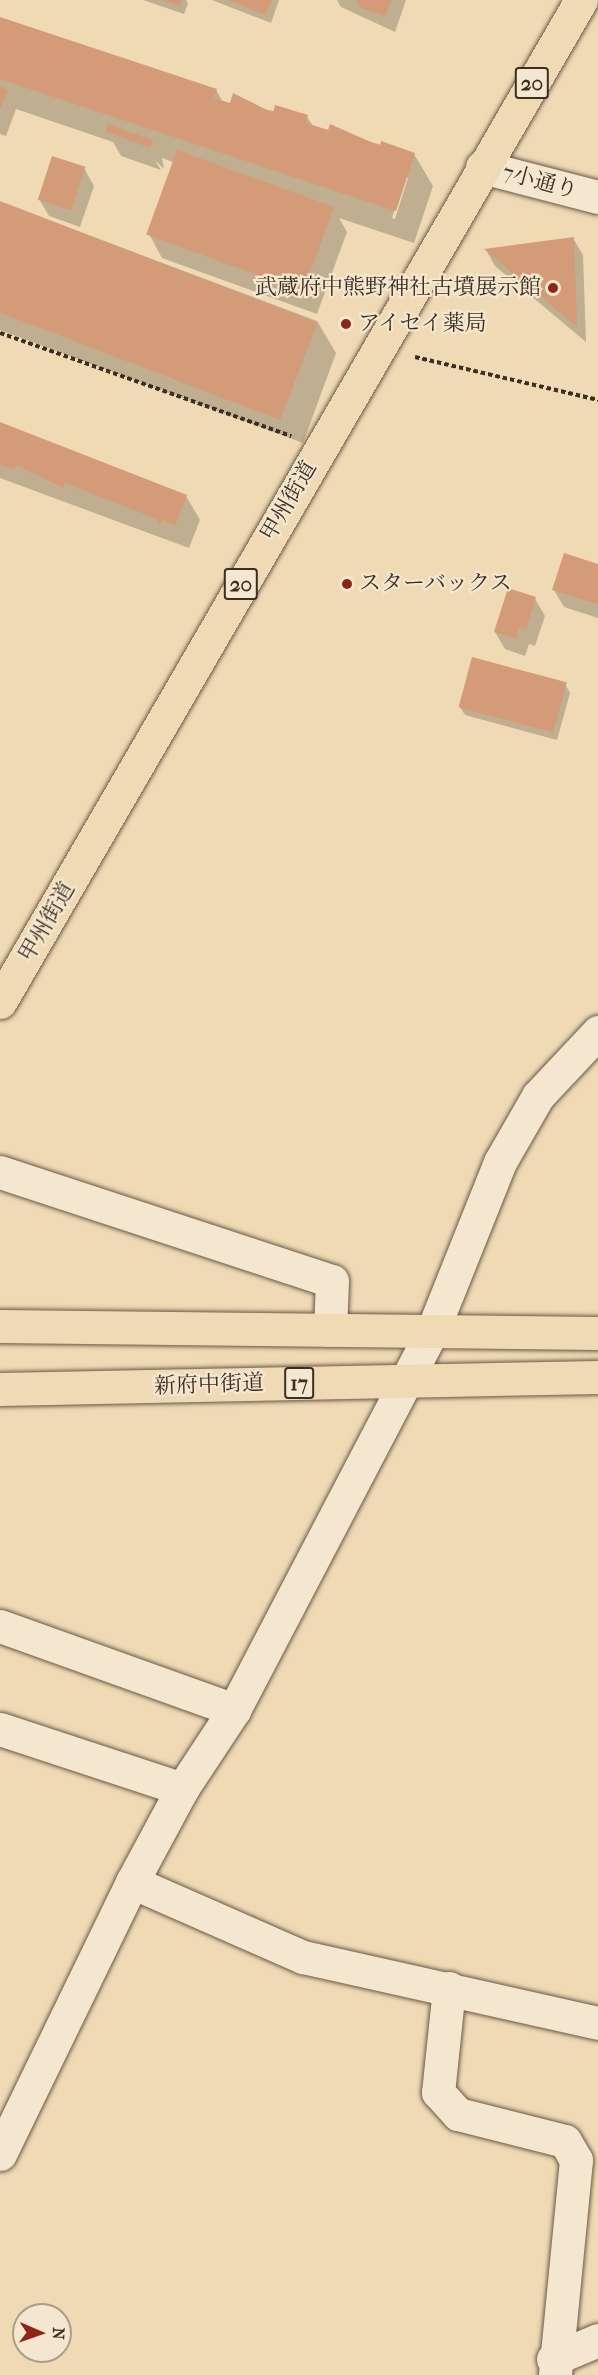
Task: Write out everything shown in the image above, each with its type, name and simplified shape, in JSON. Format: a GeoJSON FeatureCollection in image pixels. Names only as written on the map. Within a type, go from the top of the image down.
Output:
{"type":"FeatureCollection","features":[{"type":"Feature","properties":{"kind":"main road","name":"甲州街道"},"geometry":{"type":"LineString","coordinates":[[0,1002],[377,348],[581,0]]}},
{"type":"Feature","properties":{"kind":"main road"},"geometry":{"type":"LineString","coordinates":[[0,1326],[598,1334]]}},
{"type":"Feature","properties":{"kind":"main road","name":"新府中街道"},"geometry":{"type":"LineString","coordinates":[[0,1389],[598,1377]]}},
{"type":"Feature","properties":{"kind":"street","name":"7小通り"},"geometry":{"type":"LineString","coordinates":[[482,167],[598,197]]}},
{"type":"Feature","properties":{"kind":"street"},"geometry":{"type":"LineString","coordinates":[[0,2154],[132,1882],[182,1790],[234,1710],[432,1332],[500,1162],[538,1096],[598,1032]]}},
{"type":"Feature","properties":{"kind":"street"},"geometry":{"type":"LineString","coordinates":[[0,1172],[332,1281],[330,1330]]}},
{"type":"Feature","properties":{"kind":"street"},"geometry":{"type":"LineString","coordinates":[[0,1626],[234,1710]]}},
{"type":"Feature","properties":{"kind":"street"},"geometry":{"type":"LineString","coordinates":[[0,1729],[182,1790]]}},
{"type":"Feature","properties":{"kind":"street"},"geometry":{"type":"LineString","coordinates":[[132,1882],[303,1957],[598,2023]]}},
{"type":"Feature","properties":{"kind":"street"},"geometry":{"type":"LineString","coordinates":[[448,1988],[438,2092],[458,2114],[565,2141],[576,2160],[554,2367]]}},
{"type":"Feature","properties":{"kind":"street"},"geometry":{"type":"LineString","coordinates":[[554,2367],[598,2340]]}},
{"type":"Feature","properties":{"kind":"path"},"geometry":{"type":"LineString","coordinates":[[0,333],[321,447]]}},
{"type":"Feature","properties":{"kind":"path"},"geometry":{"type":"LineString","coordinates":[[377,348],[598,400]]}},
{"type":"Feature","properties":{"kind":"building"},"geometry":{"type":"Polygon","coordinates":[[[162,0],[182,0],[180,6],[162,0]]]}},
{"type":"Feature","properties":{"kind":"building"},"geometry":{"type":"Polygon","coordinates":[[[228,0],[271,0],[266,15],[228,0]]]}},
{"type":"Feature","properties":{"kind":"building"},"geometry":{"type":"Polygon","coordinates":[[[357,0],[391,0],[385,16],[359,7],[357,0]]]}},
{"type":"Feature","properties":{"kind":"building"},"geometry":{"type":"Polygon","coordinates":[[[0,17],[217,89],[214,98],[230,103],[233,93],[273,113],[275,105],[308,115],[306,123],[328,130],[330,124],[380,146],[381,141],[415,153],[396,211],[0,79],[0,17]]]}},
{"type":"Feature","properties":{"kind":"building"},"geometry":{"type":"Polygon","coordinates":[[[0,87],[8,90],[0,110],[0,87]]]}},
{"type":"Feature","properties":{"kind":"building"},"geometry":{"type":"Polygon","coordinates":[[[108,124],[153,140],[150,148],[105,132],[108,124]]]}},
{"type":"Feature","properties":{"kind":"building"},"geometry":{"type":"Polygon","coordinates":[[[177,150],[334,207],[303,292],[146,235],[177,150]]]}},
{"type":"Feature","properties":{"kind":"building"},"geometry":{"type":"Polygon","coordinates":[[[52,156],[85,167],[71,211],[38,200],[52,156]]]}},
{"type":"Feature","properties":{"kind":"building"},"geometry":{"type":"Polygon","coordinates":[[[0,201],[317,323],[280,420],[0,312],[0,201]]]}},
{"type":"Feature","properties":{"kind":"building","name":"武蔵府中熊野神社古墳展示館"},"geometry":{"type":"Polygon","coordinates":[[[574,237],[577,327],[484,249],[574,237]]]}},
{"type":"Feature","properties":{"kind":"building"},"geometry":{"type":"Polygon","coordinates":[[[0,422],[187,495],[175,525],[162,520],[160,525],[155,518],[65,483],[63,488],[16,465],[14,470],[0,464],[0,422]]]}},
{"type":"Feature","properties":{"kind":"building"},"geometry":{"type":"Polygon","coordinates":[[[564,553],[598,564],[598,604],[552,590],[564,553]]]}},
{"type":"Feature","properties":{"kind":"building"},"geometry":{"type":"Polygon","coordinates":[[[508,588],[536,597],[526,630],[519,627],[516,639],[494,632],[508,588]]]}},
{"type":"Feature","properties":{"kind":"building"},"geometry":{"type":"Polygon","coordinates":[[[472,657],[567,682],[553,733],[459,707],[472,657]]]}},
{"type":"Feature","properties":{"kind":"place","name":"武蔵府中熊野神社古墳展示館"},"geometry":{"type":"Point","coordinates":[553,288]}},
{"type":"Feature","properties":{"kind":"place","name":"アイセイ薬局"},"geometry":{"type":"Point","coordinates":[346,324]}},
{"type":"Feature","properties":{"kind":"place","name":"スターバックス"},"geometry":{"type":"Point","coordinates":[347,584]}}]}
